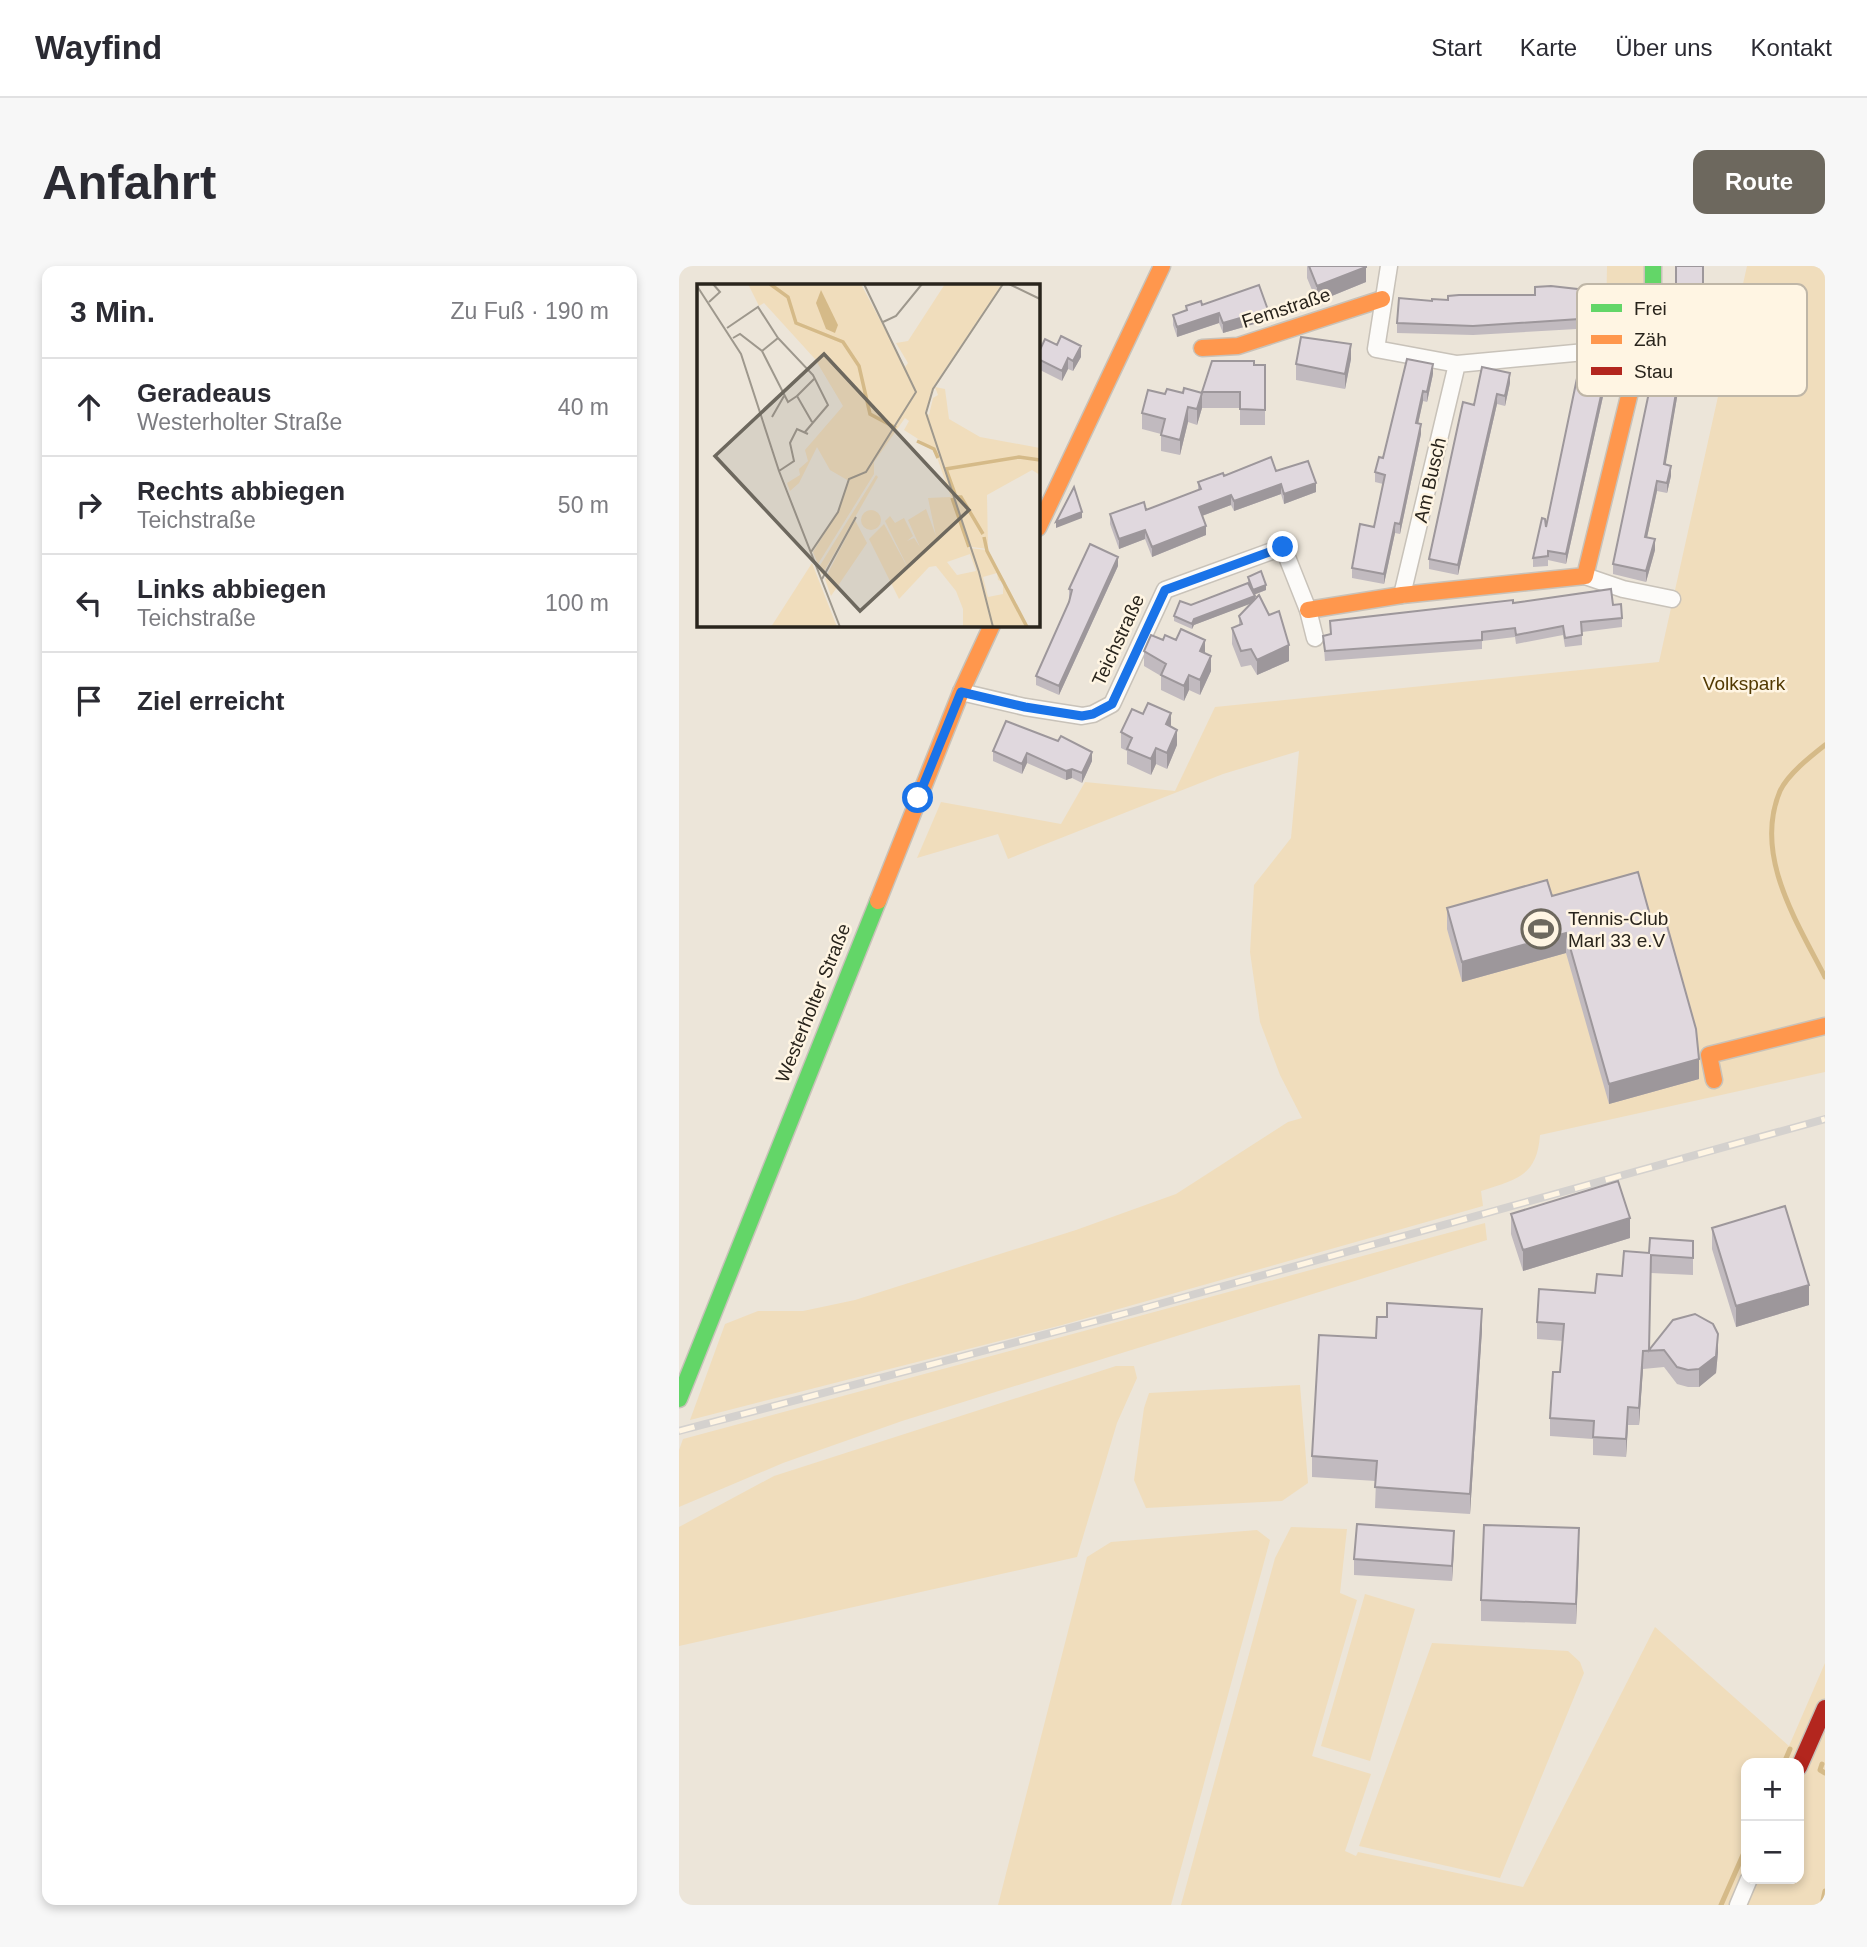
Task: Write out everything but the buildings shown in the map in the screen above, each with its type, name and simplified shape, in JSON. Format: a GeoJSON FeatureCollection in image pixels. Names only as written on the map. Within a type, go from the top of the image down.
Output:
{"type":"FeatureCollection","features":[{"type":"Feature","properties":{"kind":"main road"},"geometry":{"type":"LineString","coordinates":[[1039,526],[1162,266]]}},
{"type":"Feature","properties":{"kind":"main road"},"geometry":{"type":"LineString","coordinates":[[1653,266],[1653,284]]}},
{"type":"Feature","properties":{"kind":"main road","name":"Femstraße"},"geometry":{"type":"LineString","coordinates":[[1202,348],[1238,346],[1382,299]]}},
{"type":"Feature","properties":{"kind":"main road"},"geometry":{"type":"LineString","coordinates":[[1308,610],[1402,595],[1585,576],[1627,396]]}},
{"type":"Feature","properties":{"kind":"main road","name":"Westerholter Straße"},"geometry":{"type":"LineString","coordinates":[[679,1399],[961,692],[992,626]]}},
{"type":"Feature","properties":{"kind":"main road"},"geometry":{"type":"LineString","coordinates":[[1714,1080],[1709,1055],[1825,1026]]}},
{"type":"Feature","properties":{"kind":"main road"},"geometry":{"type":"LineString","coordinates":[[1803,1758],[1825,1708]]}},
{"type":"Feature","properties":{"kind":"street"},"geometry":{"type":"LineString","coordinates":[[1389,266],[1376,349],[1457,364],[1577,353]]}},
{"type":"Feature","properties":{"kind":"street","name":"Am Busch"},"geometry":{"type":"LineString","coordinates":[[1402,595],[1457,364]]}},
{"type":"Feature","properties":{"kind":"street","name":"Teichstraße"},"geometry":{"type":"LineString","coordinates":[[961,692],[1025,707],[1082,716],[1093,714],[1112,704],[1165,590],[1283,547],[1308,610],[1315,638]]}},
{"type":"Feature","properties":{"kind":"street"},"geometry":{"type":"LineString","coordinates":[[1585,576],[1623,589],[1672,599]]}},
{"type":"Feature","properties":{"kind":"street"},"geometry":{"type":"LineString","coordinates":[[1738,1905],[1747,1884]]}},
{"type":"Feature","properties":{"kind":"green space"},"geometry":{"type":"Polygon","coordinates":[[[1607,266],[1647,266],[1647,284],[1607,284],[1607,266]]]}},
{"type":"Feature","properties":{"kind":"green space","name":"Volkspark"},"geometry":{"type":"Polygon","coordinates":[[[1747,266],[1825,266],[1825,1072],[1540,1135],[1538,1149],[1529,1168],[1514,1179],[1481,1191],[1483,1206],[1062,1325],[690,1420],[725,1324],[758,1311],[803,1311],[855,1300],[1076,1230],[1176,1194],[1288,1122],[1302,1118],[1280,1075],[1260,1022],[1250,952],[1254,885],[1291,838],[1299,751],[1223,774],[1008,859],[998,834],[917,858],[941,802],[1061,824],[1085,782],[1175,791],[1215,707],[1659,662],[1718,396],[1807,396],[1807,284],[1743,284],[1747,266]]]}},
{"type":"Feature","properties":{"kind":"green space"},"geometry":{"type":"Polygon","coordinates":[[[1485,1223],[1487,1240],[902,1421],[783,1463],[679,1507],[679,1450],[683,1439],[1485,1223]]]}},
{"type":"Feature","properties":{"kind":"green space"},"geometry":{"type":"Polygon","coordinates":[[[1116,1366],[1134,1366],[1137,1378],[1117,1423],[1077,1557],[679,1646],[679,1527],[774,1476],[1116,1366]]]}},
{"type":"Feature","properties":{"kind":"green space"},"geometry":{"type":"Polygon","coordinates":[[[1300,1385],[1308,1483],[1282,1501],[1146,1508],[1134,1480],[1144,1408],[1149,1393],[1300,1385]]]}},
{"type":"Feature","properties":{"kind":"green space"},"geometry":{"type":"Polygon","coordinates":[[[1291,1527],[1347,1529],[1340,1593],[1357,1600],[1312,1756],[1371,1774],[1345,1851],[1356,1856],[1358,1852],[1523,1887],[1655,1627],[1789,1746],[1825,1663],[1825,1905],[1181,1905],[1275,1558],[1291,1527]]]}},
{"type":"Feature","properties":{"kind":"green space"},"geometry":{"type":"Polygon","coordinates":[[[1257,1530],[1270,1540],[1171,1905],[998,1905],[1087,1557],[1111,1542],[1257,1530]]]}},
{"type":"Feature","properties":{"kind":"green space"},"geometry":{"type":"Polygon","coordinates":[[[1365,1594],[1415,1609],[1370,1761],[1321,1746],[1365,1594]]]}},
{"type":"Feature","properties":{"kind":"green space"},"geometry":{"type":"Polygon","coordinates":[[[1432,1643],[1568,1651],[1580,1662],[1584,1673],[1500,1878],[1359,1846],[1432,1643]]]}},
{"type":"Feature","properties":{"kind":"waterway"},"geometry":{"type":"LineString","coordinates":[[1825,745],[1794,772],[1780,791],[1773,815],[1772,839],[1775,863],[1791,911],[1825,977]]}},
{"type":"Feature","properties":{"kind":"waterway"},"geometry":{"type":"LineString","coordinates":[[1786,1758],[1790,1749]]}},
{"type":"Feature","properties":{"kind":"waterway"},"geometry":{"type":"LineString","coordinates":[[1822,1764],[1820,1770],[1825,1773]]}},
{"type":"Feature","properties":{"kind":"waterway"},"geometry":{"type":"LineString","coordinates":[[1721,1905],[1741,1859]]}},
{"type":"Feature","properties":{"kind":"waterway"},"geometry":{"type":"LineString","coordinates":[[1822,1905],[1825,1891]]}},
{"type":"Feature","properties":{"kind":"railway"},"geometry":{"type":"LineString","coordinates":[[679,1431],[1134,1311],[1825,1119]]}},
{"type":"Feature","properties":{"kind":"traffic: fast"},"geometry":{"type":"LineString","coordinates":[[1653,266],[1653,284]]}},
{"type":"Feature","properties":{"kind":"traffic: fast"},"geometry":{"type":"LineString","coordinates":[[679,1399],[878,901]]}},
{"type":"Feature","properties":{"kind":"traffic: slow"},"geometry":{"type":"LineString","coordinates":[[1039,526],[1162,266]]}},
{"type":"Feature","properties":{"kind":"traffic: slow"},"geometry":{"type":"LineString","coordinates":[[1202,348],[1238,346],[1382,299]]}},
{"type":"Feature","properties":{"kind":"traffic: slow"},"geometry":{"type":"LineString","coordinates":[[1308,610],[1402,595],[1585,576],[1629,396]]}},
{"type":"Feature","properties":{"kind":"traffic: slow"},"geometry":{"type":"LineString","coordinates":[[878,901],[961,692],[992,626]]}},
{"type":"Feature","properties":{"kind":"traffic: slow"},"geometry":{"type":"LineString","coordinates":[[1714,1080],[1709,1055],[1825,1026]]}},
{"type":"Feature","properties":{"kind":"traffic: jam"},"geometry":{"type":"LineString","coordinates":[[1803,1758],[1825,1708]]}},
{"type":"Feature","properties":{"kind":"place","name":"Tennis-Club Marl 33 e.V"},"geometry":{"type":"Point","coordinates":[1541,929]}},
{"type":"Feature","properties":{"kind":"route"},"geometry":{"type":"LineString","coordinates":[[918,798],[961,692],[1025,707],[1082,716],[1093,714],[1112,704],[1165,590],[1283,547]]}}]}
